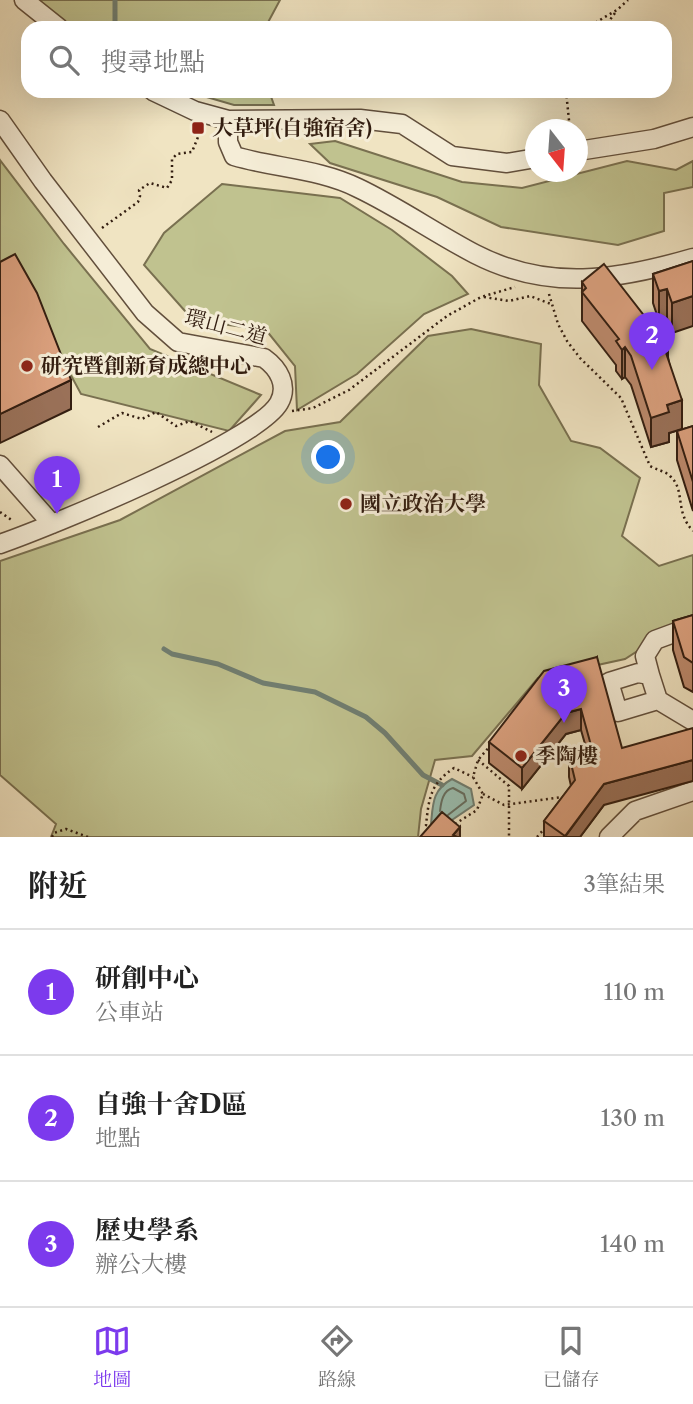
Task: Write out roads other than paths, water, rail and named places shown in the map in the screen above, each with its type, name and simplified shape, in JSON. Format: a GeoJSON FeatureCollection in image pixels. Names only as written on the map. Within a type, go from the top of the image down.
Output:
{"type":"FeatureCollection","features":[{"type":"Feature","properties":{"kind":"lane"},"geometry":{"type":"LineString","coordinates":[[23,0],[50,21]]}},
{"type":"Feature","properties":{"kind":"lane"},"geometry":{"type":"LineString","coordinates":[[168,98],[195,111],[228,120],[360,119],[402,124],[452,156],[507,163],[525,160]]}},
{"type":"Feature","properties":{"kind":"lane","name":"環山二道"},"geometry":{"type":"LineString","coordinates":[[0,120],[145,313],[178,342],[264,358],[275,366],[281,379],[280,402],[253,428],[222,446],[51,524]]}},
{"type":"Feature","properties":{"kind":"lane"},"geometry":{"type":"LineString","coordinates":[[228,120],[228,142],[234,156],[331,177],[358,187],[476,255],[500,264],[542,275],[587,279],[640,273],[693,258]]}},
{"type":"Feature","properties":{"kind":"lane"},"geometry":{"type":"LineString","coordinates":[[588,149],[654,139],[693,127]]}},
{"type":"Feature","properties":{"kind":"lane"},"geometry":{"type":"LineString","coordinates":[[0,465],[51,524],[0,544]]}},
{"type":"Feature","properties":{"kind":"lane"},"geometry":{"type":"LineString","coordinates":[[693,626],[654,640],[645,656],[658,701],[693,721]]}},
{"type":"Feature","properties":{"kind":"lane"},"geometry":{"type":"LineString","coordinates":[[650,675],[638,674],[609,682],[618,712],[658,701]]}},
{"type":"Feature","properties":{"kind":"lane"},"geometry":{"type":"LineString","coordinates":[[610,837],[635,811],[693,791]]}},
{"type":"Feature","properties":{"kind":"water"},"geometry":{"type":"Polygon","coordinates":[[[452,779],[471,789],[474,805],[446,824],[431,824],[437,793],[452,779]]]}},
{"type":"Feature","properties":{"kind":"waterway"},"geometry":{"type":"LineString","coordinates":[[115,0],[115,21]]}},
{"type":"Feature","properties":{"kind":"waterway"},"geometry":{"type":"LineString","coordinates":[[164,649],[172,654],[218,664],[263,683],[315,692],[366,717],[385,733],[423,775],[442,785]]}},
{"type":"Feature","properties":{"kind":"place","name":"大草坪(自強宿舍)"},"geometry":{"type":"Point","coordinates":[198,128]}},
{"type":"Feature","properties":{"kind":"place","name":"研究暨創新育成總中心"},"geometry":{"type":"Point","coordinates":[27,366]}},
{"type":"Feature","properties":{"kind":"place","name":"自強十舍D區"},"geometry":{"type":"Point","coordinates":[652,370]}},
{"type":"Feature","properties":{"kind":"place","name":"國立政治大學"},"geometry":{"type":"Point","coordinates":[346,504]}},
{"type":"Feature","properties":{"kind":"place","name":"研創中心"},"geometry":{"type":"Point","coordinates":[57,514]}},
{"type":"Feature","properties":{"kind":"place","name":"歷史學系"},"geometry":{"type":"Point","coordinates":[564,723]}},
{"type":"Feature","properties":{"kind":"place","name":"季陶樓"},"geometry":{"type":"Point","coordinates":[521,756]}}]}
